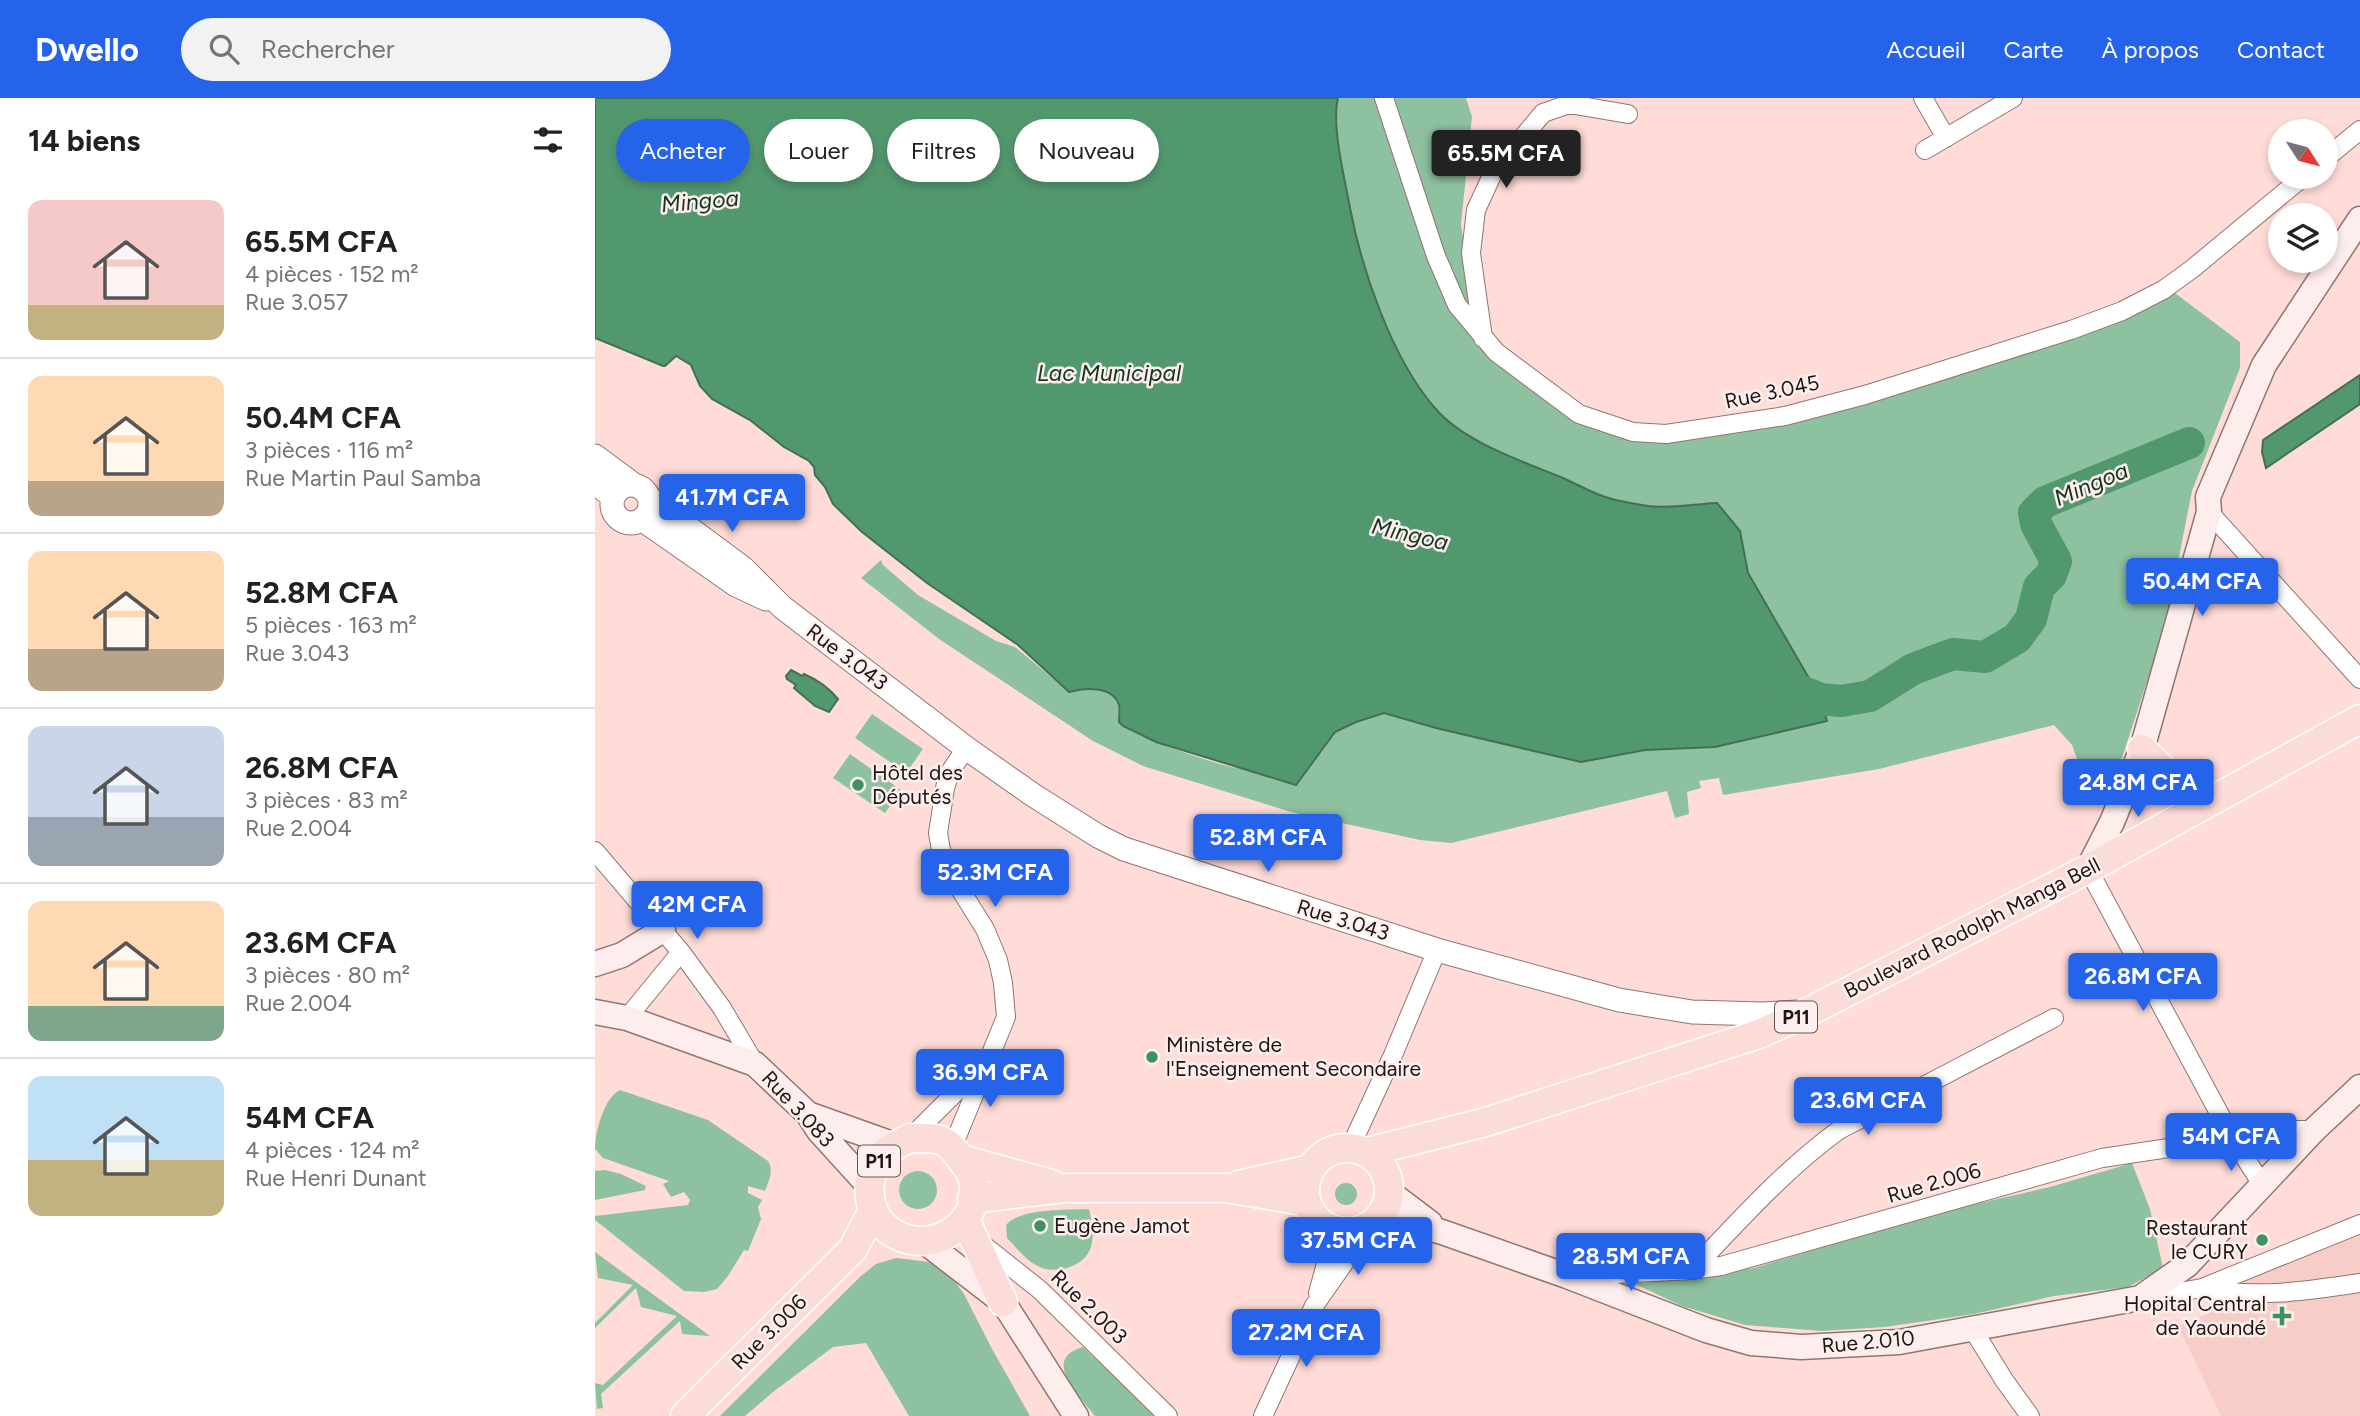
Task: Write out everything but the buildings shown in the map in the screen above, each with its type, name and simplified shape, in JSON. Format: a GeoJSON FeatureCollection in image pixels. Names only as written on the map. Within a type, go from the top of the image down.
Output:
{"type":"FeatureCollection","features":[{"type":"Feature","properties":{"kind":"main road"},"geometry":{"type":"LineString","coordinates":[[2088,869],[2112,822],[2142,748],[2209,512],[2208,497],[2217,474],[2264,365],[2360,219]]}},
{"type":"Feature","properties":{"kind":"main road","name":"Boulevard Rodolph Manga Bell"},"geometry":{"type":"LineString","coordinates":[[1373,1184],[1486,1122],[1759,1034],[1812,1010],[2088,869],[2360,719]]}},
{"type":"Feature","properties":{"kind":"main road"},"geometry":{"type":"LineString","coordinates":[[2142,748],[2171,778],[2206,803]]}},
{"type":"Feature","properties":{"kind":"main road"},"geometry":{"type":"LineString","coordinates":[[595,964],[622,955],[663,930]]}},
{"type":"Feature","properties":{"kind":"main road","name":"Rue 3.083"},"geometry":{"type":"LineString","coordinates":[[595,1012],[627,1018],[755,1064],[808,1114],[871,1198]]}},
{"type":"Feature","properties":{"kind":"main road"},"geometry":{"type":"LineString","coordinates":[[2140,1298],[2187,1265],[2314,1130],[2360,1087]]}},
{"type":"Feature","properties":{"kind":"main road"},"geometry":{"type":"LineString","coordinates":[[808,1114],[903,1142]]}},
{"type":"Feature","properties":{"kind":"main road","name":"P11"},"geometry":{"type":"LineString","coordinates":[[853,1249],[871,1198],[873,1170],[882,1156],[903,1142],[935,1138],[957,1152],[1064,1188]]}},
{"type":"Feature","properties":{"kind":"main road"},"geometry":{"type":"LineString","coordinates":[[957,1152],[969,1170],[973,1184],[970,1218],[1003,1302],[1076,1416]]}},
{"type":"Feature","properties":{"kind":"main road","name":"P11"},"geometry":{"type":"LineString","coordinates":[[1227,1188],[1311,1169],[1327,1153],[1373,1184]]}},
{"type":"Feature","properties":{"kind":"main road"},"geometry":{"type":"LineString","coordinates":[[1311,1169],[1306,1178],[1304,1200],[1316,1219],[1335,1231],[1353,1232],[1373,1184]]}},
{"type":"Feature","properties":{"kind":"main road","name":"Rue 2.010"},"geometry":{"type":"LineString","coordinates":[[1373,1184],[1442,1232],[1567,1276],[1706,1330],[1751,1343],[1801,1347],[1899,1342],[2140,1298]]}},
{"type":"Feature","properties":{"kind":"main road","name":"P11"},"geometry":{"type":"LineString","coordinates":[[853,1249],[895,1236],[925,1242],[947,1235],[970,1218],[1064,1188],[1227,1188],[1304,1200]]}},
{"type":"Feature","properties":{"kind":"main road"},"geometry":{"type":"LineString","coordinates":[[871,1198],[882,1224],[895,1236]]}},
{"type":"Feature","properties":{"kind":"main road"},"geometry":{"type":"LineString","coordinates":[[925,1242],[1003,1302]]}},
{"type":"Feature","properties":{"kind":"main road","name":"Rue 3.006"},"geometry":{"type":"LineString","coordinates":[[685,1416],[853,1249]]}},
{"type":"Feature","properties":{"kind":"street","name":"Rue 3.045"},"geometry":{"type":"LineString","coordinates":[[1384,98],[1436,256],[1457,305],[1496,352],[1579,414],[1633,432],[1667,434],[1785,416],[1865,395],[2122,311],[2164,290],[2289,189]]}},
{"type":"Feature","properties":{"kind":"street"},"geometry":{"type":"LineString","coordinates":[[1923,98],[1946,138]]}},
{"type":"Feature","properties":{"kind":"street"},"geometry":{"type":"LineString","coordinates":[[1925,150],[2014,98]]}},
{"type":"Feature","properties":{"kind":"street"},"geometry":{"type":"LineString","coordinates":[[1483,338],[1471,253],[1476,210],[1493,173],[1543,113],[1569,104],[1628,114]]}},
{"type":"Feature","properties":{"kind":"street"},"geometry":{"type":"LineString","coordinates":[[2338,148],[2360,130]]}},
{"type":"Feature","properties":{"kind":"street","name":"Rue 3.043"},"geometry":{"type":"LineString","coordinates":[[595,456],[624,506],[736,585],[782,607],[966,748],[1033,795],[1124,849],[1437,950],[1619,1000],[1680,1010],[1762,1014],[1812,1010]]}},
{"type":"Feature","properties":{"kind":"street"},"geometry":{"type":"LineString","coordinates":[[595,479],[624,506],[595,524]]}},
{"type":"Feature","properties":{"kind":"street"},"geometry":{"type":"LineString","coordinates":[[2209,512],[2360,679]]}},
{"type":"Feature","properties":{"kind":"street"},"geometry":{"type":"LineString","coordinates":[[957,1152],[1006,1017],[1000,972],[985,929],[950,873],[938,833],[950,772],[966,748]]}},
{"type":"Feature","properties":{"kind":"street"},"geometry":{"type":"LineString","coordinates":[[595,851],[681,952],[722,1008],[755,1064]]}},
{"type":"Feature","properties":{"kind":"street"},"geometry":{"type":"LineString","coordinates":[[2088,869],[2233,1139],[2263,1186]]}},
{"type":"Feature","properties":{"kind":"street"},"geometry":{"type":"LineString","coordinates":[[1262,1416],[1373,1184],[1393,1055],[1437,950]]}},
{"type":"Feature","properties":{"kind":"street"},"geometry":{"type":"LineString","coordinates":[[627,1018],[681,952]]}},
{"type":"Feature","properties":{"kind":"street"},"geometry":{"type":"LineString","coordinates":[[1692,1270],[1814,1148],[1839,1130],[2054,1018]]}},
{"type":"Feature","properties":{"kind":"street"},"geometry":{"type":"LineString","coordinates":[[903,1142],[991,1057]]}},
{"type":"Feature","properties":{"kind":"street","name":"Rue 2.006"},"geometry":{"type":"LineString","coordinates":[[1567,1276],[1692,1270],[1734,1262],[2102,1158],[2289,1130],[2314,1130]]}},
{"type":"Feature","properties":{"kind":"street","name":"Rue 2.003"},"geometry":{"type":"LineString","coordinates":[[970,1218],[1168,1416]]}},
{"type":"Feature","properties":{"kind":"street","name":"Rue 2.010"},"geometry":{"type":"LineString","coordinates":[[2140,1298],[2202,1288],[2360,1224]]}},
{"type":"Feature","properties":{"kind":"street"},"geometry":{"type":"LineString","coordinates":[[1314,1306],[1335,1231]]}},
{"type":"Feature","properties":{"kind":"street"},"geometry":{"type":"LineString","coordinates":[[2202,1288],[2230,1294],[2262,1293],[2360,1283]]}},
{"type":"Feature","properties":{"kind":"street"},"geometry":{"type":"LineString","coordinates":[[1972,1328],[2030,1416]]}},
{"type":"Feature","properties":{"kind":"shaded area"},"geometry":{"type":"Polygon","coordinates":[[[1338,98],[1466,98],[1472,117],[1461,224],[1468,272],[1501,357],[1564,406],[1634,437],[1724,429],[1981,359],[2167,287],[2240,342],[2240,368],[2192,491],[2166,623],[2122,758],[2083,775],[2072,745],[2054,725],[1879,769],[1723,795],[1719,778],[1699,781],[1701,788],[1687,792],[1689,814],[1675,818],[1667,791],[1451,843],[1420,840],[1291,812],[1143,766],[1093,741],[939,639],[861,578],[881,560],[883,565],[918,595],[996,641],[1015,647],[1069,692],[1093,688],[1106,692],[1116,702],[1121,723],[1125,727],[1179,750],[1236,768],[1321,753],[1335,732],[1384,713],[1581,762],[1781,731],[1827,721],[1821,699],[1748,573],[1740,531],[1717,503],[1657,507],[1606,497],[1477,441],[1446,420],[1434,408],[1419,388],[1392,340],[1362,259],[1339,153],[1336,123],[1338,98]]]}},
{"type":"Feature","properties":{"kind":"shaded area"},"geometry":{"type":"Polygon","coordinates":[[[872,714],[923,749],[906,773],[855,738],[872,714]]]}},
{"type":"Feature","properties":{"kind":"shaded area"},"geometry":{"type":"Polygon","coordinates":[[[850,754],[901,790],[885,813],[833,778],[850,754]]]}},
{"type":"Feature","properties":{"kind":"shaded area"},"geometry":{"type":"Polygon","coordinates":[[[620,1090],[708,1120],[770,1164],[770,1176],[765,1191],[748,1186],[748,1193],[762,1200],[758,1207],[761,1219],[748,1251],[744,1250],[717,1289],[704,1292],[684,1291],[595,1220],[595,1216],[688,1205],[690,1200],[684,1192],[671,1197],[663,1184],[669,1181],[603,1158],[595,1149],[605,1108],[620,1090]]]}},
{"type":"Feature","properties":{"kind":"shaded area"},"geometry":{"type":"Polygon","coordinates":[[[2132,1163],[2150,1209],[2163,1268],[2128,1287],[2054,1296],[1974,1314],[1885,1327],[1821,1331],[1745,1325],[1682,1306],[1635,1284],[1754,1268],[1927,1215],[2050,1187],[2132,1163]]]}},
{"type":"Feature","properties":{"kind":"shaded area"},"geometry":{"type":"Polygon","coordinates":[[[605,1170],[646,1186],[645,1190],[595,1200],[595,1171],[605,1170]]]}},
{"type":"Feature","properties":{"kind":"shaded area"},"geometry":{"type":"Polygon","coordinates":[[[918,1171],[931,1177],[937,1190],[931,1203],[918,1209],[905,1203],[899,1190],[905,1177],[918,1171]]]}},
{"type":"Feature","properties":{"kind":"shaded area"},"geometry":{"type":"Polygon","coordinates":[[[1346,1183],[1354,1186],[1357,1194],[1354,1202],[1346,1205],[1338,1202],[1335,1194],[1338,1186],[1346,1183]]]}},
{"type":"Feature","properties":{"kind":"shaded area"},"geometry":{"type":"Polygon","coordinates":[[[1089,1209],[1093,1237],[1089,1252],[1077,1264],[1067,1268],[1050,1270],[1035,1265],[1007,1238],[1006,1225],[1022,1215],[1089,1209]]]}},
{"type":"Feature","properties":{"kind":"shaded area","name":"Hopital Central de Yaoundé"},"geometry":{"type":"Polygon","coordinates":[[[2360,1233],[2360,1416],[2221,1416],[2178,1326],[2229,1305],[2239,1283],[2360,1233]]]}},
{"type":"Feature","properties":{"kind":"shaded area"},"geometry":{"type":"Polygon","coordinates":[[[595,1252],[710,1336],[682,1334],[680,1321],[601,1394],[603,1408],[597,1409],[595,1383],[603,1385],[677,1316],[641,1307],[636,1288],[595,1328],[595,1323],[633,1285],[598,1278],[595,1252]]]}},
{"type":"Feature","properties":{"kind":"shaded area"},"geometry":{"type":"Polygon","coordinates":[[[896,1258],[929,1262],[951,1276],[964,1294],[1030,1416],[909,1416],[866,1343],[833,1347],[745,1416],[720,1416],[861,1276],[876,1264],[896,1258]]]}},
{"type":"Feature","properties":{"kind":"shaded area"},"geometry":{"type":"Polygon","coordinates":[[[1083,1347],[1156,1416],[1095,1416],[1073,1389],[1064,1369],[1065,1360],[1071,1353],[1083,1347]]]}},
{"type":"Feature","properties":{"kind":"water","name":"Lac Municipal"},"geometry":{"type":"Polygon","coordinates":[[[595,98],[1338,98],[1336,123],[1339,153],[1362,259],[1392,339],[1419,387],[1434,407],[1446,419],[1477,440],[1606,497],[1657,507],[1717,503],[1740,531],[1748,573],[1821,699],[1827,721],[1715,747],[1645,750],[1581,762],[1384,713],[1335,732],[1296,785],[1156,742],[1119,722],[1119,705],[1110,694],[1090,689],[1069,692],[1018,645],[927,583],[862,532],[833,504],[809,461],[784,447],[750,420],[712,399],[700,386],[691,365],[676,356],[663,366],[595,338],[595,98]]]}},
{"type":"Feature","properties":{"kind":"water"},"geometry":{"type":"Polygon","coordinates":[[[2360,375],[2360,404],[2266,468],[2262,452],[2263,440],[2360,375]]]}},
{"type":"Feature","properties":{"kind":"water"},"geometry":{"type":"Polygon","coordinates":[[[791,670],[827,687],[838,699],[829,712],[815,706],[794,688],[796,685],[786,676],[791,670]]]}},
{"type":"Feature","properties":{"kind":"waterway","name":"Mingoa"},"geometry":{"type":"LineString","coordinates":[[1780,683],[1821,699],[1841,701],[1870,696],[1913,669],[1953,654],[1985,657],[2017,638],[2031,619],[2039,587],[2051,575],[2056,561],[2036,524],[2034,513],[2045,502],[2189,443]]}},
{"type":"Feature","properties":{"kind":"place","name":"Hôtel des Députés"},"geometry":{"type":"Point","coordinates":[858,785]}},
{"type":"Feature","properties":{"kind":"place","name":"Ministère de l'Enseignement Secondaire"},"geometry":{"type":"Point","coordinates":[1152,1057]}},
{"type":"Feature","properties":{"kind":"place","name":"Eugène Jamot"},"geometry":{"type":"Point","coordinates":[1040,1226]}},
{"type":"Feature","properties":{"kind":"place","name":"Restaurant le CURY"},"geometry":{"type":"Point","coordinates":[2262,1240]}},
{"type":"Feature","properties":{"kind":"place","name":"Hopital Central de Yaoundé"},"geometry":{"type":"Point","coordinates":[2282,1316]}}]}
